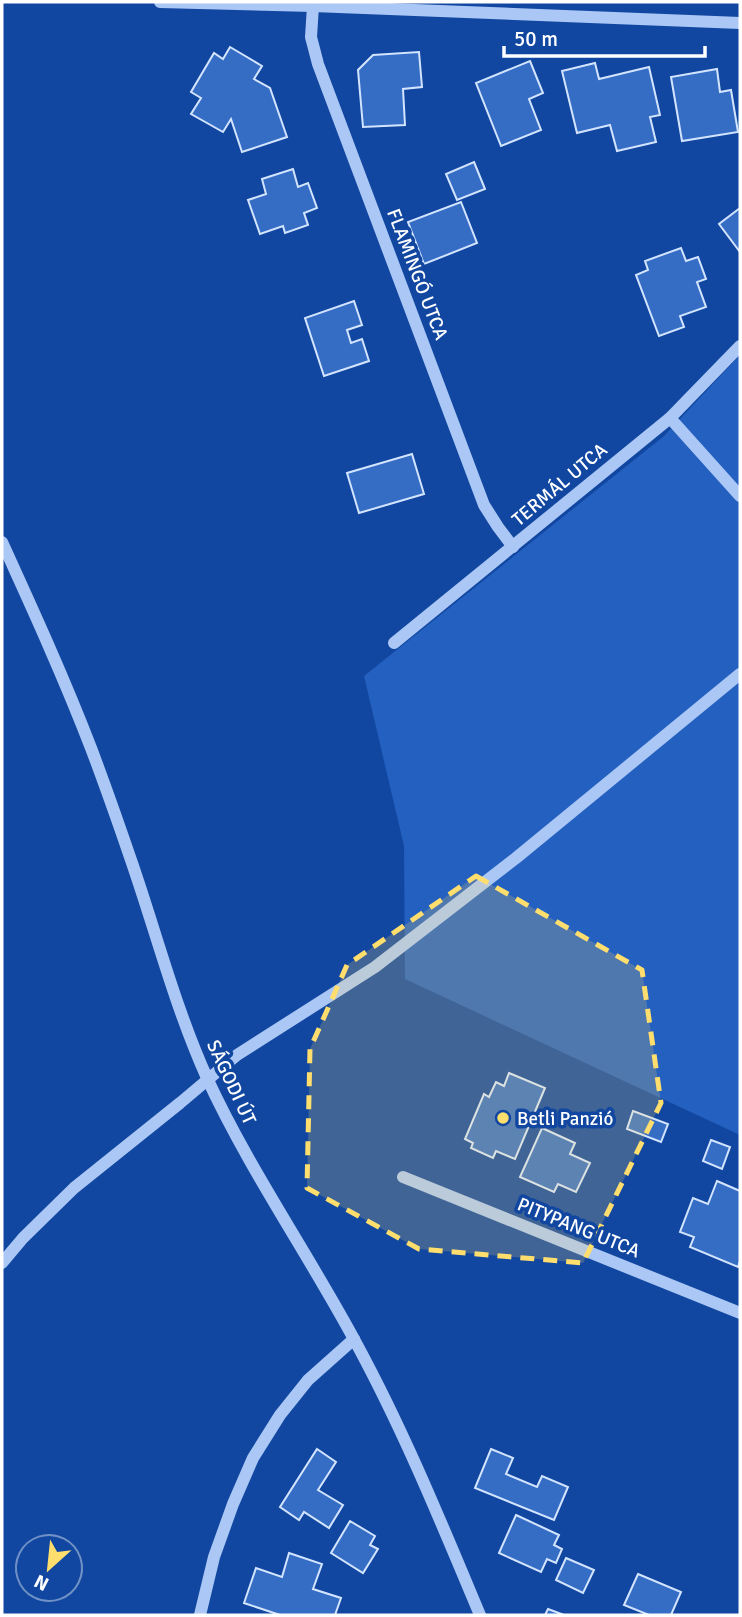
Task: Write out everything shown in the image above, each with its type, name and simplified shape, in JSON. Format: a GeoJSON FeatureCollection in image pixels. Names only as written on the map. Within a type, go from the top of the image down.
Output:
{"type":"FeatureCollection","features":[{"type":"Feature","properties":{"kind":"street"},"geometry":{"type":"LineString","coordinates":[[160,2],[740,23]]}},
{"type":"Feature","properties":{"kind":"street","name":"FLAMINGÓ UTCA"},"geometry":{"type":"LineString","coordinates":[[313,6],[311,37],[318,64],[484,505],[513,547]]}},
{"type":"Feature","properties":{"kind":"street","name":"TERMÁL UTCA"},"geometry":{"type":"LineString","coordinates":[[394,643],[670,418],[740,345]]}},
{"type":"Feature","properties":{"kind":"street"},"geometry":{"type":"LineString","coordinates":[[670,418],[740,496]]}},
{"type":"Feature","properties":{"kind":"street","name":"SÁGODI ÚT"},"geometry":{"type":"LineString","coordinates":[[2,542],[91,748],[192,1044],[208,1080],[256,1173],[354,1339],[399,1427],[480,1615]]}},
{"type":"Feature","properties":{"kind":"street"},"geometry":{"type":"LineString","coordinates":[[2,1263],[23,1238],[74,1188],[237,1055],[374,967],[516,858],[740,674]]}},
{"type":"Feature","properties":{"kind":"street","name":"PITYPANG UTCA"},"geometry":{"type":"LineString","coordinates":[[403,1177],[740,1313]]}},
{"type":"Feature","properties":{"kind":"street"},"geometry":{"type":"LineString","coordinates":[[200,1615],[214,1557],[253,1458],[280,1415],[308,1380],[354,1339]]}},
{"type":"Feature","properties":{"kind":"highlighted area"},"geometry":{"type":"Polygon","coordinates":[[[476,876],[642,970],[661,1103],[583,1263],[419,1249],[307,1188],[310,1049],[347,965],[476,876]]]}},
{"type":"Feature","properties":{"kind":"shaded area"},"geometry":{"type":"Polygon","coordinates":[[[740,355],[740,1135],[405,979],[404,846],[364,676],[664,436],[740,355]]]}},
{"type":"Feature","properties":{"kind":"building"},"geometry":{"type":"Polygon","coordinates":[[[230,47],[262,66],[254,79],[270,88],[287,137],[242,152],[231,119],[223,132],[191,114],[201,98],[191,92],[214,53],[223,59],[230,47]]]}},
{"type":"Feature","properties":{"kind":"building"},"geometry":{"type":"Polygon","coordinates":[[[419,52],[422,87],[403,89],[405,125],[363,127],[358,70],[373,55],[419,52]]]}},
{"type":"Feature","properties":{"kind":"building"},"geometry":{"type":"Polygon","coordinates":[[[530,61],[543,93],[529,99],[541,130],[501,146],[476,83],[530,61]]]}},
{"type":"Feature","properties":{"kind":"building"},"geometry":{"type":"Polygon","coordinates":[[[595,63],[599,79],[649,67],[660,115],[650,117],[656,142],[617,151],[610,125],[577,133],[562,71],[595,63]]]}},
{"type":"Feature","properties":{"kind":"building"},"geometry":{"type":"Polygon","coordinates":[[[717,69],[720,92],[731,90],[738,132],[682,141],[671,77],[717,69]]]}},
{"type":"Feature","properties":{"kind":"building"},"geometry":{"type":"Polygon","coordinates":[[[474,162],[485,189],[457,200],[446,174],[474,162]]]}},
{"type":"Feature","properties":{"kind":"building"},"geometry":{"type":"Polygon","coordinates":[[[293,169],[298,187],[308,183],[317,208],[304,213],[308,225],[285,233],[283,226],[260,234],[248,200],[266,194],[262,179],[293,169]]]}},
{"type":"Feature","properties":{"kind":"building"},"geometry":{"type":"Polygon","coordinates":[[[461,202],[477,243],[424,264],[408,222],[461,202]]]}},
{"type":"Feature","properties":{"kind":"building"},"geometry":{"type":"Polygon","coordinates":[[[740,208],[740,252],[719,224],[740,208]]]}},
{"type":"Feature","properties":{"kind":"building"},"geometry":{"type":"Polygon","coordinates":[[[681,248],[686,261],[698,257],[706,279],[697,282],[706,307],[680,316],[684,327],[659,336],[636,275],[648,270],[645,261],[681,248]]]}},
{"type":"Feature","properties":{"kind":"building"},"geometry":{"type":"Polygon","coordinates":[[[354,301],[362,325],[347,330],[351,343],[362,339],[369,361],[324,376],[305,318],[354,301]]]}},
{"type":"Feature","properties":{"kind":"building"},"geometry":{"type":"Polygon","coordinates":[[[412,454],[424,494],[359,513],[347,473],[412,454]]]}},
{"type":"Feature","properties":{"kind":"building","name":"Betli Panzió"},"geometry":{"type":"Polygon","coordinates":[[[509,1073],[545,1088],[515,1159],[496,1151],[493,1158],[471,1148],[473,1143],[465,1139],[484,1094],[489,1097],[496,1082],[504,1086],[509,1073]]]}},
{"type":"Feature","properties":{"kind":"building"},"geometry":{"type":"Polygon","coordinates":[[[633,1111],[668,1124],[661,1142],[627,1129],[633,1111]]]}},
{"type":"Feature","properties":{"kind":"building"},"geometry":{"type":"Polygon","coordinates":[[[542,1128],[575,1143],[570,1154],[590,1163],[576,1192],[558,1184],[554,1192],[520,1177],[542,1128]]]}},
{"type":"Feature","properties":{"kind":"building"},"geometry":{"type":"Polygon","coordinates":[[[711,1140],[730,1147],[722,1169],[703,1161],[711,1140]]]}},
{"type":"Feature","properties":{"kind":"building"},"geometry":{"type":"Polygon","coordinates":[[[717,1181],[740,1191],[738,1267],[690,1247],[694,1237],[680,1232],[693,1198],[708,1204],[717,1181]]]}},
{"type":"Feature","properties":{"kind":"building"},"geometry":{"type":"Polygon","coordinates":[[[317,1449],[336,1462],[318,1490],[343,1505],[329,1528],[304,1512],[299,1520],[280,1507],[317,1449]]]}},
{"type":"Feature","properties":{"kind":"building"},"geometry":{"type":"Polygon","coordinates":[[[491,1449],[513,1458],[506,1474],[537,1487],[542,1476],[568,1487],[554,1520],[475,1488],[491,1449]]]}},
{"type":"Feature","properties":{"kind":"building"},"geometry":{"type":"Polygon","coordinates":[[[516,1515],[559,1535],[554,1545],[562,1549],[556,1563],[547,1559],[541,1572],[499,1553],[516,1515]]]}},
{"type":"Feature","properties":{"kind":"building"},"geometry":{"type":"Polygon","coordinates":[[[350,1521],[375,1536],[370,1545],[378,1549],[363,1573],[331,1553],[350,1521]]]}},
{"type":"Feature","properties":{"kind":"building"},"geometry":{"type":"Polygon","coordinates":[[[289,1553],[322,1564],[313,1589],[341,1598],[335,1615],[280,1615],[244,1603],[256,1568],[282,1577],[289,1553]]]}},
{"type":"Feature","properties":{"kind":"building"},"geometry":{"type":"Polygon","coordinates":[[[566,1558],[594,1570],[583,1593],[556,1580],[566,1558]]]}},
{"type":"Feature","properties":{"kind":"building"},"geometry":{"type":"Polygon","coordinates":[[[638,1574],[681,1592],[671,1615],[649,1615],[624,1605],[638,1574]]]}},
{"type":"Feature","properties":{"kind":"building"},"geometry":{"type":"Polygon","coordinates":[[[548,1609],[564,1615],[545,1615],[548,1609]]]}},
{"type":"Feature","properties":{"kind":"place","name":"Betli Panzió"},"geometry":{"type":"Point","coordinates":[503,1118]}}]}
